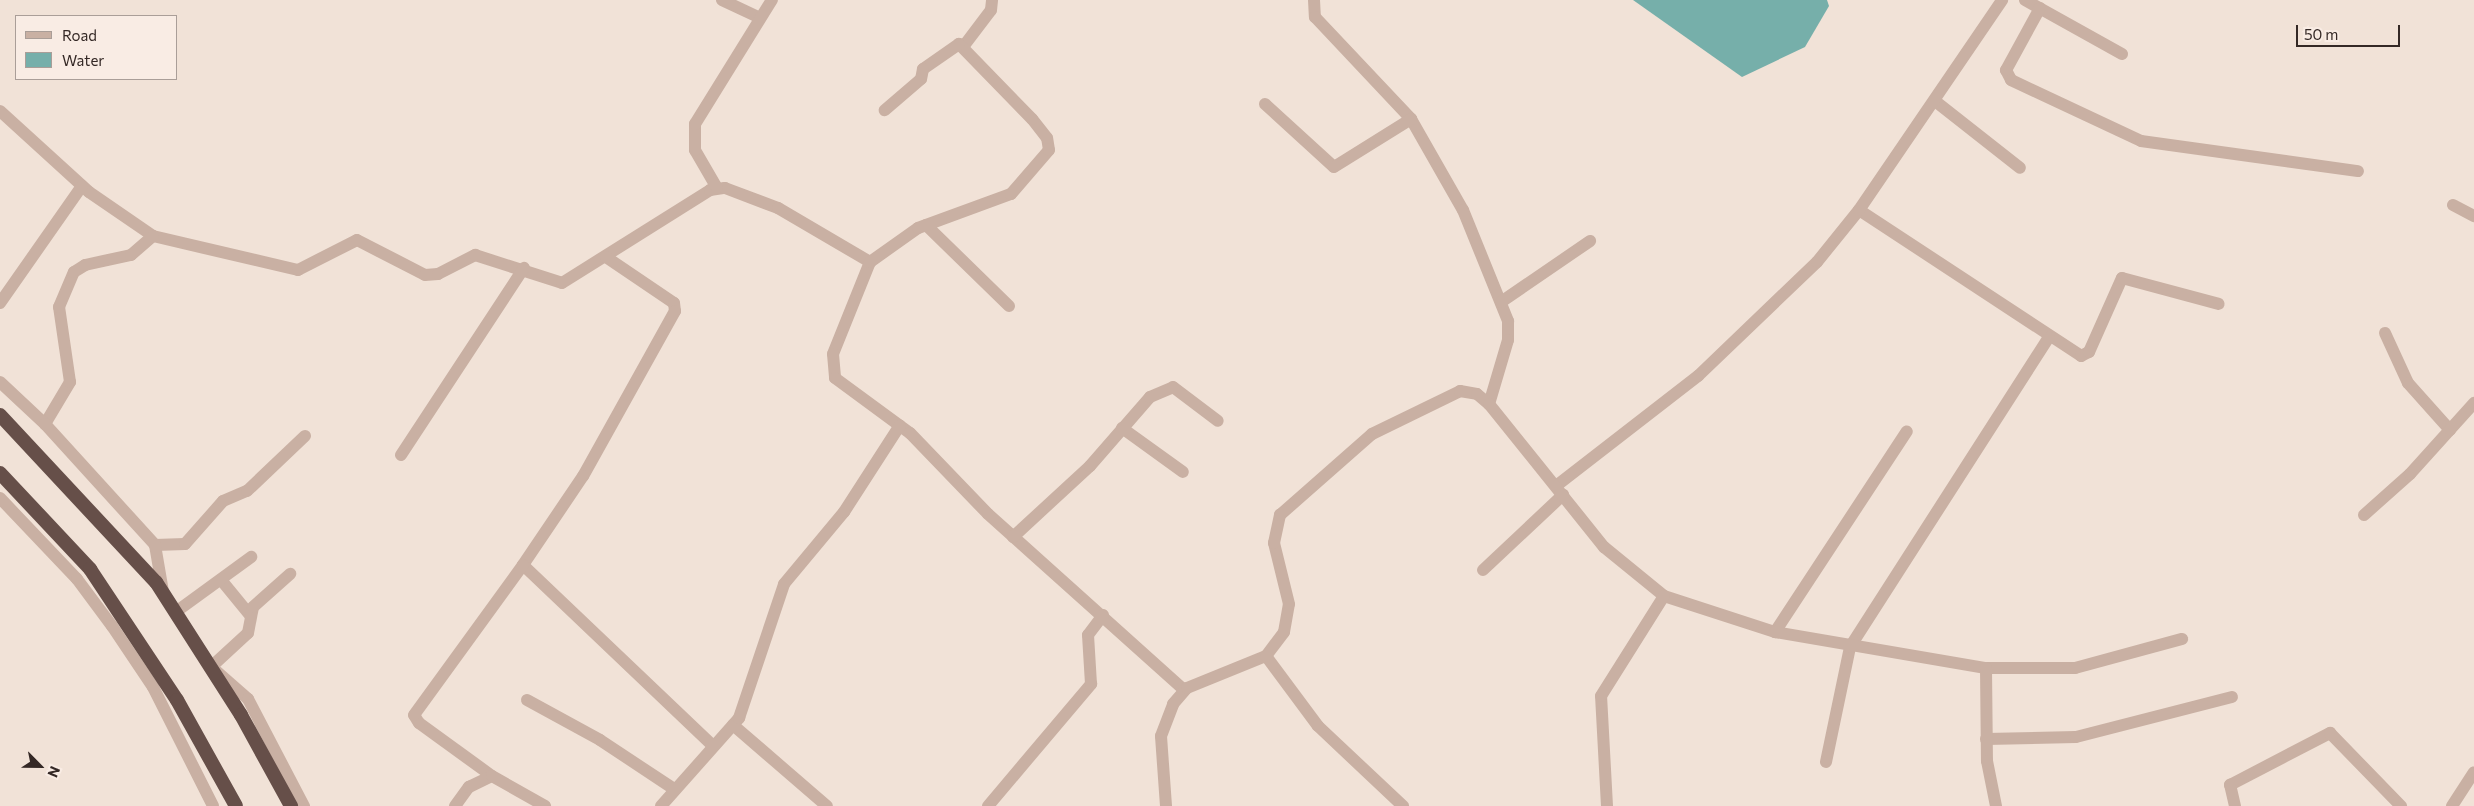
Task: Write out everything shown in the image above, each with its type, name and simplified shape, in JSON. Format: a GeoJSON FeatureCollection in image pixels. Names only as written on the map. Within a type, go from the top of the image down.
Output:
{"type":"FeatureCollection","features":[{"type":"Feature","properties":{"kind":"highway"},"geometry":{"type":"LineString","coordinates":[[0,415],[163,592],[177,611],[211,667],[291,806]]}},
{"type":"Feature","properties":{"kind":"highway"},"geometry":{"type":"LineString","coordinates":[[0,473],[90,569],[177,700],[236,806]]}},
{"type":"Feature","properties":{"kind":"street"},"geometry":{"type":"LineString","coordinates":[[722,0],[760,18]]}},
{"type":"Feature","properties":{"kind":"street"},"geometry":{"type":"LineString","coordinates":[[772,0],[695,124],[695,150],[718,188],[778,208],[870,262]]}},
{"type":"Feature","properties":{"kind":"street"},"geometry":{"type":"LineString","coordinates":[[963,47],[991,10],[992,0]]}},
{"type":"Feature","properties":{"kind":"street"},"geometry":{"type":"LineString","coordinates":[[1314,0],[1315,17],[1411,119],[1461,204],[1501,302],[1508,340],[1489,404]]}},
{"type":"Feature","properties":{"kind":"street"},"geometry":{"type":"LineString","coordinates":[[1483,570],[1559,491],[1714,362],[1817,262],[1859,210],[2002,0]]}},
{"type":"Feature","properties":{"kind":"street"},"geometry":{"type":"LineString","coordinates":[[2026,0],[2122,54]]}},
{"type":"Feature","properties":{"kind":"street"},"geometry":{"type":"LineString","coordinates":[[2040,8],[2006,70],[2011,80],[2141,141],[2358,172]]}},
{"type":"Feature","properties":{"kind":"street"},"geometry":{"type":"LineString","coordinates":[[885,110],[952,46],[963,47],[1048,138],[1049,150],[1011,194],[926,224],[870,262],[833,354],[831,370],[842,385],[900,425],[1013,537],[1103,615],[1184,690]]}},
{"type":"Feature","properties":{"kind":"street"},"geometry":{"type":"LineString","coordinates":[[1935,101],[2020,168]]}},
{"type":"Feature","properties":{"kind":"street"},"geometry":{"type":"LineString","coordinates":[[1265,104],[1334,167],[1411,119]]}},
{"type":"Feature","properties":{"kind":"street"},"geometry":{"type":"LineString","coordinates":[[0,111],[82,186],[153,236],[298,270],[351,240],[432,276],[475,255],[524,268],[562,283],[718,188]]}},
{"type":"Feature","properties":{"kind":"street"},"geometry":{"type":"LineString","coordinates":[[0,303],[82,186]]}},
{"type":"Feature","properties":{"kind":"street"},"geometry":{"type":"LineString","coordinates":[[2453,205],[2474,216]]}},
{"type":"Feature","properties":{"kind":"street"},"geometry":{"type":"LineString","coordinates":[[1859,210],[2049,337],[2078,354],[2087,355],[2122,278],[2219,304]]}},
{"type":"Feature","properties":{"kind":"street"},"geometry":{"type":"LineString","coordinates":[[926,224],[1009,306]]}},
{"type":"Feature","properties":{"kind":"street"},"geometry":{"type":"LineString","coordinates":[[45,424],[70,382],[59,307],[74,272],[85,265],[130,255],[153,236]]}},
{"type":"Feature","properties":{"kind":"street"},"geometry":{"type":"LineString","coordinates":[[1501,302],[1590,241]]}},
{"type":"Feature","properties":{"kind":"street"},"geometry":{"type":"LineString","coordinates":[[545,806],[492,776],[419,723],[414,715],[523,565],[583,476],[676,311],[674,303],[606,257]]}},
{"type":"Feature","properties":{"kind":"street"},"geometry":{"type":"LineString","coordinates":[[401,455],[524,268]]}},
{"type":"Feature","properties":{"kind":"street"},"geometry":{"type":"LineString","coordinates":[[2385,333],[2408,383],[2450,430]]}},
{"type":"Feature","properties":{"kind":"street"},"geometry":{"type":"LineString","coordinates":[[1826,762],[1850,648],[2049,337]]}},
{"type":"Feature","properties":{"kind":"street"},"geometry":{"type":"LineString","coordinates":[[0,382],[45,424],[154,545],[163,592]]}},
{"type":"Feature","properties":{"kind":"street"},"geometry":{"type":"LineString","coordinates":[[1013,537],[1090,466],[1145,400],[1173,387],[1218,421]]}},
{"type":"Feature","properties":{"kind":"street"},"geometry":{"type":"LineString","coordinates":[[1166,806],[1162,725],[1184,690],[1266,656],[1289,619],[1274,533],[1288,504],[1354,447],[1418,408],[1460,390],[1477,394],[1489,404],[1608,551],[1664,596],[1775,632],[1850,648],[1986,668],[2076,668],[2182,639]]}},
{"type":"Feature","properties":{"kind":"street"},"geometry":{"type":"LineString","coordinates":[[2364,515],[2450,430],[2474,403]]}},
{"type":"Feature","properties":{"kind":"street"},"geometry":{"type":"LineString","coordinates":[[661,806],[733,724],[745,706],[784,584],[844,512],[900,425]]}},
{"type":"Feature","properties":{"kind":"street"},"geometry":{"type":"LineString","coordinates":[[1122,428],[1182,472]]}},
{"type":"Feature","properties":{"kind":"street"},"geometry":{"type":"LineString","coordinates":[[1775,632],[1907,431]]}},
{"type":"Feature","properties":{"kind":"street"},"geometry":{"type":"LineString","coordinates":[[154,545],[185,544],[223,501],[247,491],[305,436]]}},
{"type":"Feature","properties":{"kind":"street"},"geometry":{"type":"LineString","coordinates":[[0,498],[77,579],[112,626],[152,687],[213,806]]}},
{"type":"Feature","properties":{"kind":"street"},"geometry":{"type":"LineString","coordinates":[[177,611],[222,581],[252,556]]}},
{"type":"Feature","properties":{"kind":"street"},"geometry":{"type":"LineString","coordinates":[[523,565],[713,746]]}},
{"type":"Feature","properties":{"kind":"street"},"geometry":{"type":"LineString","coordinates":[[249,614],[290,574]]}},
{"type":"Feature","properties":{"kind":"street"},"geometry":{"type":"LineString","coordinates":[[222,581],[249,614],[248,632],[211,667],[248,699],[304,806]]}},
{"type":"Feature","properties":{"kind":"street"},"geometry":{"type":"LineString","coordinates":[[1607,806],[1601,696],[1664,596]]}},
{"type":"Feature","properties":{"kind":"street"},"geometry":{"type":"LineString","coordinates":[[988,806],[1091,684],[1088,635],[1103,615]]}},
{"type":"Feature","properties":{"kind":"street"},"geometry":{"type":"LineString","coordinates":[[1266,656],[1318,726],[1403,806]]}},
{"type":"Feature","properties":{"kind":"street"},"geometry":{"type":"LineString","coordinates":[[1986,668],[1986,738],[1996,806]]}},
{"type":"Feature","properties":{"kind":"street"},"geometry":{"type":"LineString","coordinates":[[1986,738],[2076,737],[2232,697]]}},
{"type":"Feature","properties":{"kind":"street"},"geometry":{"type":"LineString","coordinates":[[526,700],[600,740],[674,789]]}},
{"type":"Feature","properties":{"kind":"street"},"geometry":{"type":"LineString","coordinates":[[733,724],[827,806]]}},
{"type":"Feature","properties":{"kind":"street"},"geometry":{"type":"LineString","coordinates":[[2235,806],[2230,785],[2330,733],[2401,806]]}},
{"type":"Feature","properties":{"kind":"street"},"geometry":{"type":"LineString","coordinates":[[2452,806],[2474,772]]}},
{"type":"Feature","properties":{"kind":"street"},"geometry":{"type":"LineString","coordinates":[[455,806],[469,787],[492,776]]}},
{"type":"Feature","properties":{"kind":"water"},"geometry":{"type":"Polygon","coordinates":[[[1633,0],[1827,0],[1829,6],[1805,47],[1742,77],[1633,0]]]}}]}
